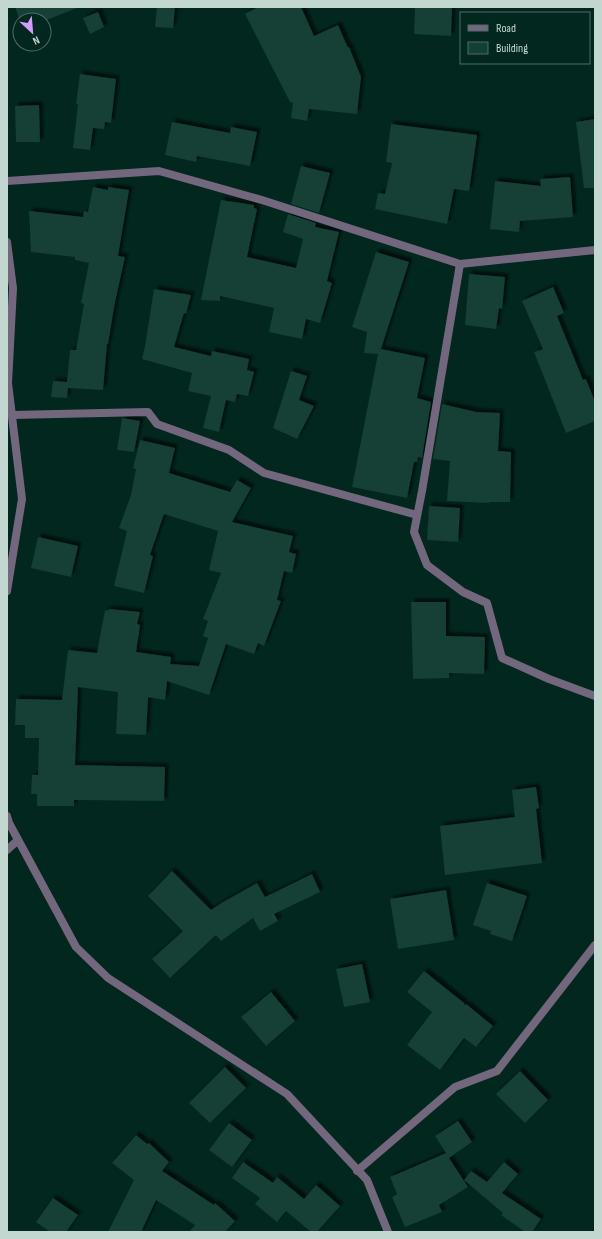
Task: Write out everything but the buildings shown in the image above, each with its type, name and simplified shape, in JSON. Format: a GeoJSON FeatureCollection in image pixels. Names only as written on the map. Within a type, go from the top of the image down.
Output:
{"type":"FeatureCollection","features":[{"type":"Feature","properties":{"kind":"street"},"geometry":{"type":"LineString","coordinates":[[7,180],[159,171],[262,200],[460,264],[595,250]]}},
{"type":"Feature","properties":{"kind":"street"},"geometry":{"type":"LineString","coordinates":[[7,242],[13,288],[8,383],[22,499],[7,592]]}},
{"type":"Feature","properties":{"kind":"street"},"geometry":{"type":"LineString","coordinates":[[460,264],[414,532],[427,565],[463,592],[487,603],[502,658],[550,679],[595,696]]}},
{"type":"Feature","properties":{"kind":"street"},"geometry":{"type":"LineString","coordinates":[[12,415],[148,412],[157,424],[229,450],[264,473],[417,515]]}},
{"type":"Feature","properties":{"kind":"street"},"geometry":{"type":"LineString","coordinates":[[7,816],[8,823],[76,947],[108,978],[287,1094],[356,1171],[366,1180],[388,1232]]}},
{"type":"Feature","properties":{"kind":"street"},"geometry":{"type":"LineString","coordinates":[[7,850],[18,840]]}},
{"type":"Feature","properties":{"kind":"street"},"geometry":{"type":"LineString","coordinates":[[356,1171],[455,1087],[497,1071],[595,945]]}}]}
